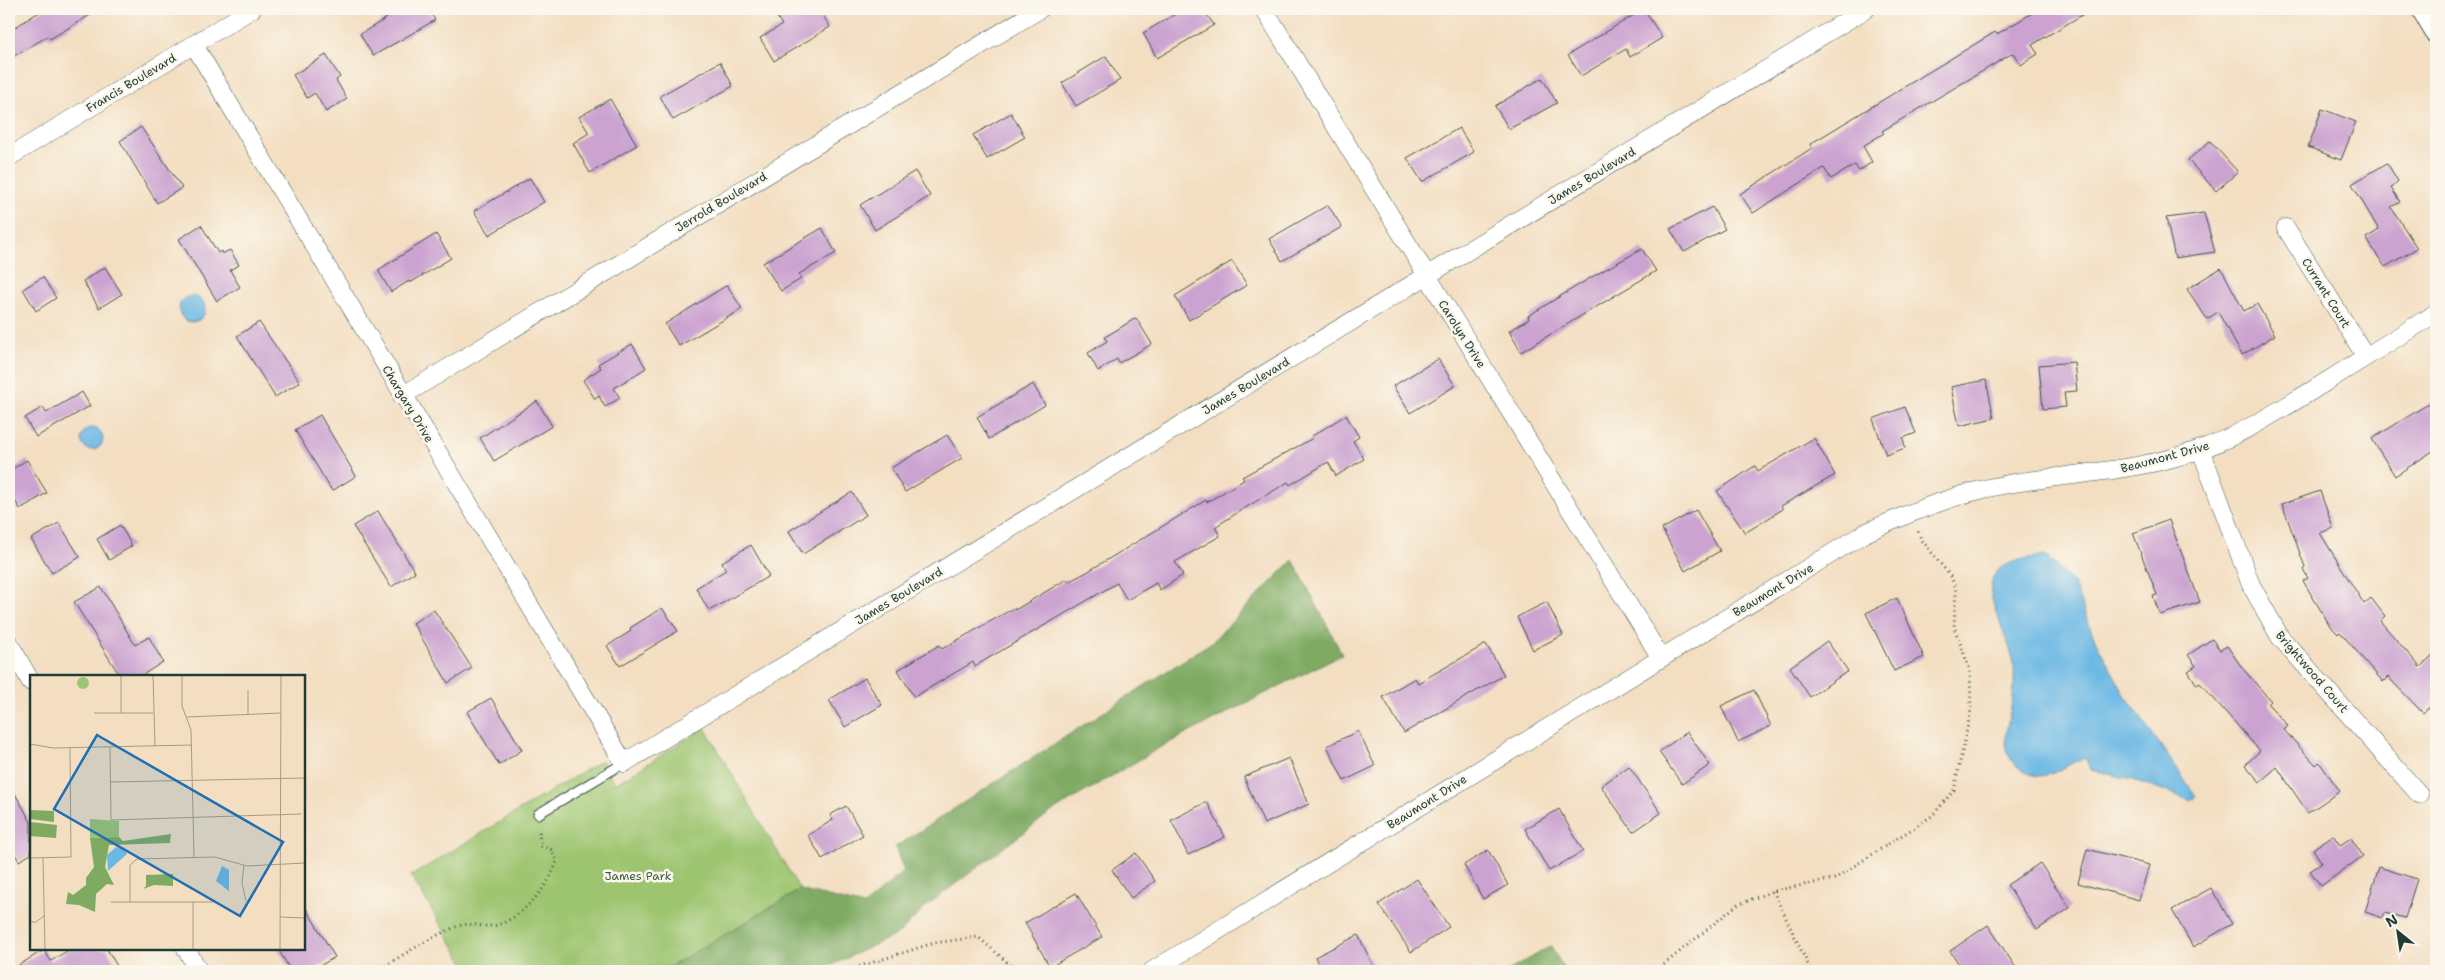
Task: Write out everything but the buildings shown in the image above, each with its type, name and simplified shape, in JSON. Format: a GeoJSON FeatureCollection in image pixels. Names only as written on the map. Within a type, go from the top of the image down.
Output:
{"type":"FeatureCollection","features":[{"type":"Feature","properties":{"kind":"street","name":"Francis Boulevard"},"geometry":{"type":"LineString","coordinates":[[9,157],[252,9]]}},
{"type":"Feature","properties":{"kind":"street","name":"Jerrold Boulevard"},"geometry":{"type":"LineString","coordinates":[[402,396],[1040,9]]}},
{"type":"Feature","properties":{"kind":"street","name":"Carolyn Drive"},"geometry":{"type":"LineString","coordinates":[[1264,9],[1426,277],[1661,658]]}},
{"type":"Feature","properties":{"kind":"street","name":"James Boulevard"},"geometry":{"type":"LineString","coordinates":[[624,763],[1866,9]]}},
{"type":"Feature","properties":{"kind":"street"},"geometry":{"type":"LineString","coordinates":[[2422,9],[2436,34]]}},
{"type":"Feature","properties":{"kind":"street","name":"Chargary Drive"},"geometry":{"type":"LineString","coordinates":[[194,44],[402,396],[624,763]]}},
{"type":"Feature","properties":{"kind":"street","name":"Currant Court"},"geometry":{"type":"LineString","coordinates":[[2286,228],[2366,357]]}},
{"type":"Feature","properties":{"kind":"street","name":"Beaumont Drive"},"geometry":{"type":"LineString","coordinates":[[1152,971],[1865,533],[1911,512],[1958,495],[2007,484],[2116,470],[2201,450],[2244,430],[2436,313]]}},
{"type":"Feature","properties":{"kind":"street","name":"Brightwood Court"},"geometry":{"type":"LineString","coordinates":[[2201,450],[2251,586],[2280,637],[2419,794]]}},
{"type":"Feature","properties":{"kind":"street"},"geometry":{"type":"LineString","coordinates":[[9,643],[30,680]]}},
{"type":"Feature","properties":{"kind":"street"},"geometry":{"type":"LineString","coordinates":[[187,950],[199,971]]}},
{"type":"Feature","properties":{"kind":"lane"},"geometry":{"type":"LineString","coordinates":[[538,814],[624,763]]}},
{"type":"Feature","properties":{"kind":"path"},"geometry":{"type":"LineString","coordinates":[[1656,971],[1737,906],[1773,891],[1834,878],[1932,816],[1954,790],[1971,710],[1970,670],[1954,627],[1956,589],[1951,577],[1921,539],[1911,512]]}},
{"type":"Feature","properties":{"kind":"path"},"geometry":{"type":"LineString","coordinates":[[376,971],[450,929],[467,923],[492,926],[514,918],[543,889],[555,872],[557,860],[551,850],[540,846]]}},
{"type":"Feature","properties":{"kind":"path"},"geometry":{"type":"LineString","coordinates":[[1773,891],[1811,971]]}},
{"type":"Feature","properties":{"kind":"path"},"geometry":{"type":"LineString","coordinates":[[845,971],[934,943],[978,937],[1015,971]]}},
{"type":"Feature","properties":{"kind":"green space"},"geometry":{"type":"Polygon","coordinates":[[[1293,560],[1342,654],[1159,748],[1051,812],[930,903],[900,933],[819,971],[663,971],[800,890],[864,906],[904,871],[895,847],[1212,642],[1293,560]]]}},
{"type":"Feature","properties":{"kind":"green space","name":"James Park"},"geometry":{"type":"Polygon","coordinates":[[[705,728],[800,890],[663,971],[469,971],[411,876],[602,760],[615,784],[705,728]]]}},
{"type":"Feature","properties":{"kind":"green space"},"geometry":{"type":"Polygon","coordinates":[[[1551,946],[1565,971],[1508,971],[1551,946]]]}},
{"type":"Feature","properties":{"kind":"water"},"geometry":{"type":"Polygon","coordinates":[[[192,296],[201,300],[205,309],[201,318],[192,322],[183,318],[179,309],[183,300],[192,296]]]}},
{"type":"Feature","properties":{"kind":"water"},"geometry":{"type":"Polygon","coordinates":[[[92,428],[100,431],[103,439],[100,447],[92,450],[84,447],[81,439],[84,431],[92,428]]]}},
{"type":"Feature","properties":{"kind":"water"},"geometry":{"type":"Polygon","coordinates":[[[2046,556],[2073,583],[2096,642],[2125,695],[2196,796],[2190,801],[2141,782],[2090,770],[2086,758],[2053,773],[2036,776],[2027,773],[2010,758],[2006,739],[2013,696],[2014,665],[1994,605],[1991,591],[1993,578],[2001,568],[2018,560],[2046,556]]]}}]}
